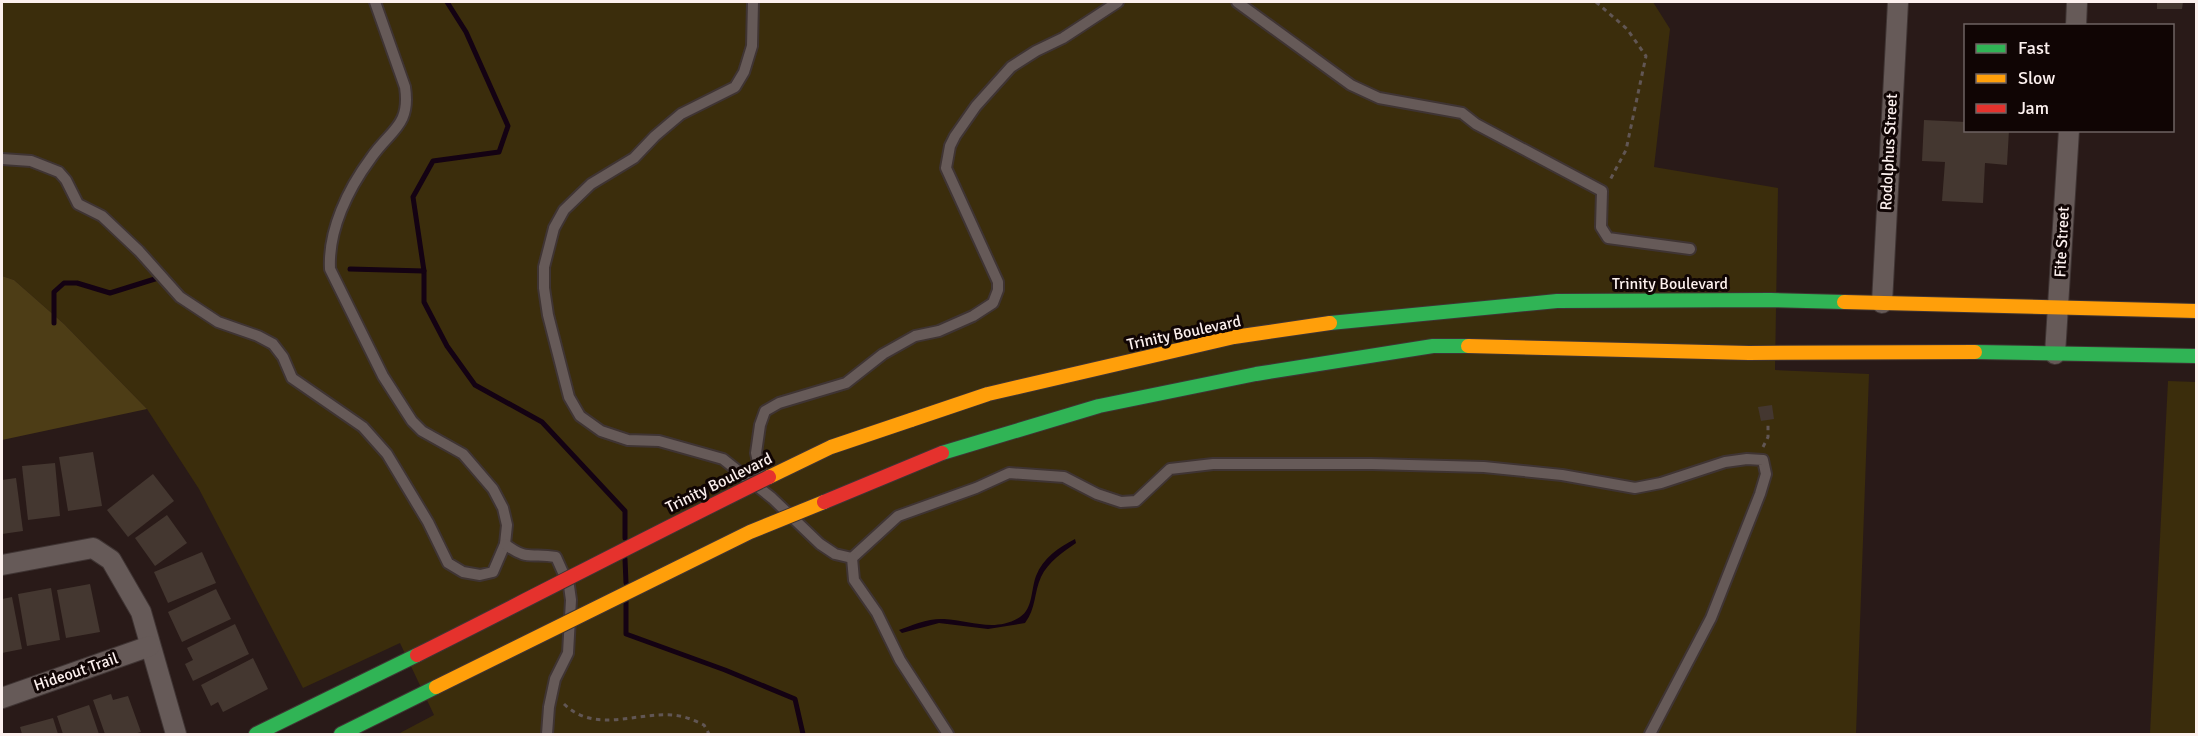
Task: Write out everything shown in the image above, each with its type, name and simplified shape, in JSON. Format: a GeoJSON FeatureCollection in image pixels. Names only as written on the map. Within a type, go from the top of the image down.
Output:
{"type":"FeatureCollection","features":[{"type":"Feature","properties":{"kind":"main road","name":"Trinity Boulevard"},"geometry":{"type":"LineString","coordinates":[[256,735],[548,590],[646,537],[831,447],[988,394],[1212,343],[1340,322],[1557,301],[1772,300],[2196,311]]}},
{"type":"Feature","properties":{"kind":"main road"},"geometry":{"type":"LineString","coordinates":[[341,735],[750,532],[942,453],[1099,406],[1256,374],[1433,346],[1749,353],[2196,356]]}},
{"type":"Feature","properties":{"kind":"street","name":"Rodolphus Street"},"geometry":{"type":"LineString","coordinates":[[1882,303],[1898,2]]}},
{"type":"Feature","properties":{"kind":"street"},"geometry":{"type":"LineString","coordinates":[[2076,24],[2077,2]]}},
{"type":"Feature","properties":{"kind":"street","name":"Fite Street"},"geometry":{"type":"LineString","coordinates":[[2055,354],[2069,132]]}},
{"type":"Feature","properties":{"kind":"street"},"geometry":{"type":"LineString","coordinates":[[2,564],[93,548],[111,560],[141,612],[176,735]]}},
{"type":"Feature","properties":{"kind":"street","name":"Hideout Trail"},"geometry":{"type":"LineString","coordinates":[[2,698],[150,646]]}},
{"type":"Feature","properties":{"kind":"lane"},"geometry":{"type":"LineString","coordinates":[[2,159],[31,160],[59,172],[66,180],[78,204],[102,216],[140,251],[180,297],[218,322],[258,336],[273,344],[283,357],[292,378],[363,427],[387,453],[428,522],[448,563],[464,572],[480,575],[493,572],[505,544],[507,525],[503,508],[493,489],[463,454],[422,431],[412,421],[383,376],[330,269],[329,255],[346,198],[371,157],[401,124],[405,113],[407,100],[405,87],[375,2]]}},
{"type":"Feature","properties":{"kind":"lane"},"geometry":{"type":"LineString","coordinates":[[753,2],[752,46],[744,72],[735,87],[681,114],[634,158],[591,184],[564,210],[554,228],[544,267],[548,315],[569,397],[580,416],[601,431],[628,440],[659,441],[723,459],[765,492],[820,544],[835,555],[852,558]]}},
{"type":"Feature","properties":{"kind":"lane"},"geometry":{"type":"LineString","coordinates":[[765,492],[756,453],[760,425],[765,411],[779,403],[846,383],[884,354],[915,336],[939,332],[973,316],[993,303],[998,290],[998,282],[946,168],[950,146],[976,106],[1011,67],[1071,33],[1118,2]]}},
{"type":"Feature","properties":{"kind":"lane"},"geometry":{"type":"LineString","coordinates":[[1237,2],[1351,85],[1379,98],[1462,113],[1476,124],[1602,191],[1601,227],[1608,238],[1690,249]]}},
{"type":"Feature","properties":{"kind":"lane"},"geometry":{"type":"LineString","coordinates":[[852,558],[898,516],[976,488],[1009,473],[1035,473],[1064,477],[1097,494],[1121,502],[1136,501],[1170,469],[1213,464],[1484,467],[1562,475],[1635,488],[1661,483],[1725,462],[1763,460],[1766,474],[1761,494],[1711,618],[1650,735]]}},
{"type":"Feature","properties":{"kind":"lane"},"geometry":{"type":"LineString","coordinates":[[505,544],[518,554],[529,557],[556,557],[569,586],[571,600],[568,653],[555,679],[547,735]]}},
{"type":"Feature","properties":{"kind":"lane"},"geometry":{"type":"LineString","coordinates":[[852,558],[854,579],[877,613],[900,660],[948,735]]}},
{"type":"Feature","properties":{"kind":"path"},"geometry":{"type":"LineString","coordinates":[[1596,2],[1628,29],[1646,56],[1626,150],[1617,169],[1602,191]]}},
{"type":"Feature","properties":{"kind":"path"},"geometry":{"type":"LineString","coordinates":[[1751,459],[1765,445],[1768,425]]}},
{"type":"Feature","properties":{"kind":"path"},"geometry":{"type":"LineString","coordinates":[[552,692],[567,707],[591,720],[673,715],[690,718],[704,725],[709,735]]}},
{"type":"Feature","properties":{"kind":"shaded area"},"geometry":{"type":"Polygon","coordinates":[[[2,2],[1653,2],[1670,29],[1654,167],[1778,188],[1775,370],[1869,374],[1856,734],[398,734],[434,715],[400,643],[303,688],[199,489],[147,409],[64,324],[14,280],[2,276],[2,2]]]}},
{"type":"Feature","properties":{"kind":"shaded area"},"geometry":{"type":"Polygon","coordinates":[[[2,276],[14,280],[64,324],[147,409],[2,440],[2,276]]]}},
{"type":"Feature","properties":{"kind":"shaded area"},"geometry":{"type":"Polygon","coordinates":[[[2168,381],[2196,382],[2196,734],[2150,734],[2168,381]]]}},
{"type":"Feature","properties":{"kind":"shaded area"},"geometry":{"type":"Polygon","coordinates":[[[1075,539],[1076,543],[1056,558],[1044,572],[1029,618],[1025,623],[988,629],[939,623],[902,633],[899,630],[921,622],[944,619],[992,625],[1011,622],[1027,609],[1036,576],[1047,558],[1057,549],[1075,539]]]}},
{"type":"Feature","properties":{"kind":"building"},"geometry":{"type":"Polygon","coordinates":[[[2157,2],[2183,2],[2182,9],[2157,9],[2157,2]]]}},
{"type":"Feature","properties":{"kind":"building"},"geometry":{"type":"Polygon","coordinates":[[[1924,120],[1964,122],[1964,132],[2009,132],[2007,165],[1985,163],[1983,203],[1942,201],[1945,162],[1922,161],[1924,120]]]}},
{"type":"Feature","properties":{"kind":"building"},"geometry":{"type":"Polygon","coordinates":[[[1772,405],[1774,419],[1761,421],[1758,407],[1772,405]]]}},
{"type":"Feature","properties":{"kind":"building"},"geometry":{"type":"Polygon","coordinates":[[[93,452],[102,506],[68,511],[59,457],[93,452]]]}},
{"type":"Feature","properties":{"kind":"building"},"geometry":{"type":"Polygon","coordinates":[[[55,463],[60,516],[28,520],[22,466],[55,463]]]}},
{"type":"Feature","properties":{"kind":"building"},"geometry":{"type":"Polygon","coordinates":[[[153,474],[174,501],[128,537],[107,510],[153,474]]]}},
{"type":"Feature","properties":{"kind":"building"},"geometry":{"type":"Polygon","coordinates":[[[16,478],[23,531],[2,534],[2,480],[16,478]]]}},
{"type":"Feature","properties":{"kind":"building"},"geometry":{"type":"Polygon","coordinates":[[[167,515],[187,543],[155,566],[135,538],[167,515]]]}},
{"type":"Feature","properties":{"kind":"building"},"geometry":{"type":"Polygon","coordinates":[[[202,552],[216,583],[168,603],[154,572],[202,552]]]}},
{"type":"Feature","properties":{"kind":"building"},"geometry":{"type":"Polygon","coordinates":[[[90,584],[100,632],[66,638],[57,590],[90,584]]]}},
{"type":"Feature","properties":{"kind":"building"},"geometry":{"type":"Polygon","coordinates":[[[51,588],[60,640],[27,646],[18,594],[51,588]]]}},
{"type":"Feature","properties":{"kind":"building"},"geometry":{"type":"Polygon","coordinates":[[[216,589],[231,619],[182,642],[168,612],[216,589]]]}},
{"type":"Feature","properties":{"kind":"building"},"geometry":{"type":"Polygon","coordinates":[[[12,597],[22,649],[2,653],[2,599],[12,597]]]}},
{"type":"Feature","properties":{"kind":"building"},"geometry":{"type":"Polygon","coordinates":[[[235,624],[249,654],[193,681],[185,664],[193,660],[187,648],[235,624]]]}},
{"type":"Feature","properties":{"kind":"building"},"geometry":{"type":"Polygon","coordinates":[[[253,658],[268,689],[223,712],[218,702],[211,706],[201,685],[253,658]]]}},
{"type":"Feature","properties":{"kind":"building"},"geometry":{"type":"Polygon","coordinates":[[[111,694],[113,700],[128,696],[141,732],[105,734],[93,700],[111,694]]]}},
{"type":"Feature","properties":{"kind":"building"},"geometry":{"type":"Polygon","coordinates":[[[89,705],[99,734],[63,734],[57,716],[89,705]]]}},
{"type":"Feature","properties":{"kind":"building"},"geometry":{"type":"Polygon","coordinates":[[[53,718],[58,734],[22,734],[20,727],[53,718]]]}},
{"type":"Feature","properties":{"kind":"waterway"},"geometry":{"type":"LineString","coordinates":[[447,2],[466,32],[508,126],[499,152],[433,161],[413,197],[424,271],[424,302],[447,346],[475,385],[542,422],[625,511],[625,538]]}},
{"type":"Feature","properties":{"kind":"waterway"},"geometry":{"type":"LineString","coordinates":[[350,269],[424,271]]}},
{"type":"Feature","properties":{"kind":"waterway"},"geometry":{"type":"LineString","coordinates":[[54,323],[54,292],[64,283],[77,283],[110,293],[158,278]]}},
{"type":"Feature","properties":{"kind":"waterway"},"geometry":{"type":"LineString","coordinates":[[625,559],[626,583]]}},
{"type":"Feature","properties":{"kind":"waterway"},"geometry":{"type":"LineString","coordinates":[[626,601],[626,634],[725,670],[795,699],[803,734]]}},
{"type":"Feature","properties":{"kind":"traffic: fast"},"geometry":{"type":"LineString","coordinates":[[1330,323],[1557,301],[1844,302]]}},
{"type":"Feature","properties":{"kind":"traffic: fast"},"geometry":{"type":"LineString","coordinates":[[942,453],[1099,406],[1256,374],[1433,346],[1468,346]]}},
{"type":"Feature","properties":{"kind":"traffic: fast"},"geometry":{"type":"LineString","coordinates":[[1975,352],[2196,356]]}},
{"type":"Feature","properties":{"kind":"traffic: fast"},"geometry":{"type":"LineString","coordinates":[[256,734],[417,655]]}},
{"type":"Feature","properties":{"kind":"traffic: fast"},"geometry":{"type":"LineString","coordinates":[[341,734],[436,687]]}},
{"type":"Feature","properties":{"kind":"traffic: slow"},"geometry":{"type":"LineString","coordinates":[[1844,302],[2196,311]]}},
{"type":"Feature","properties":{"kind":"traffic: slow"},"geometry":{"type":"LineString","coordinates":[[911,420],[988,394],[1234,337],[1330,323]]}},
{"type":"Feature","properties":{"kind":"traffic: slow"},"geometry":{"type":"LineString","coordinates":[[1468,346],[1749,353],[1975,352]]}},
{"type":"Feature","properties":{"kind":"traffic: slow"},"geometry":{"type":"LineString","coordinates":[[769,477],[831,447],[911,420]]}},
{"type":"Feature","properties":{"kind":"traffic: slow"},"geometry":{"type":"LineString","coordinates":[[436,687],[750,532],[824,502]]}},
{"type":"Feature","properties":{"kind":"traffic: jam"},"geometry":{"type":"LineString","coordinates":[[824,502],[942,453]]}},
{"type":"Feature","properties":{"kind":"traffic: jam"},"geometry":{"type":"LineString","coordinates":[[417,655],[769,477]]}}]}
